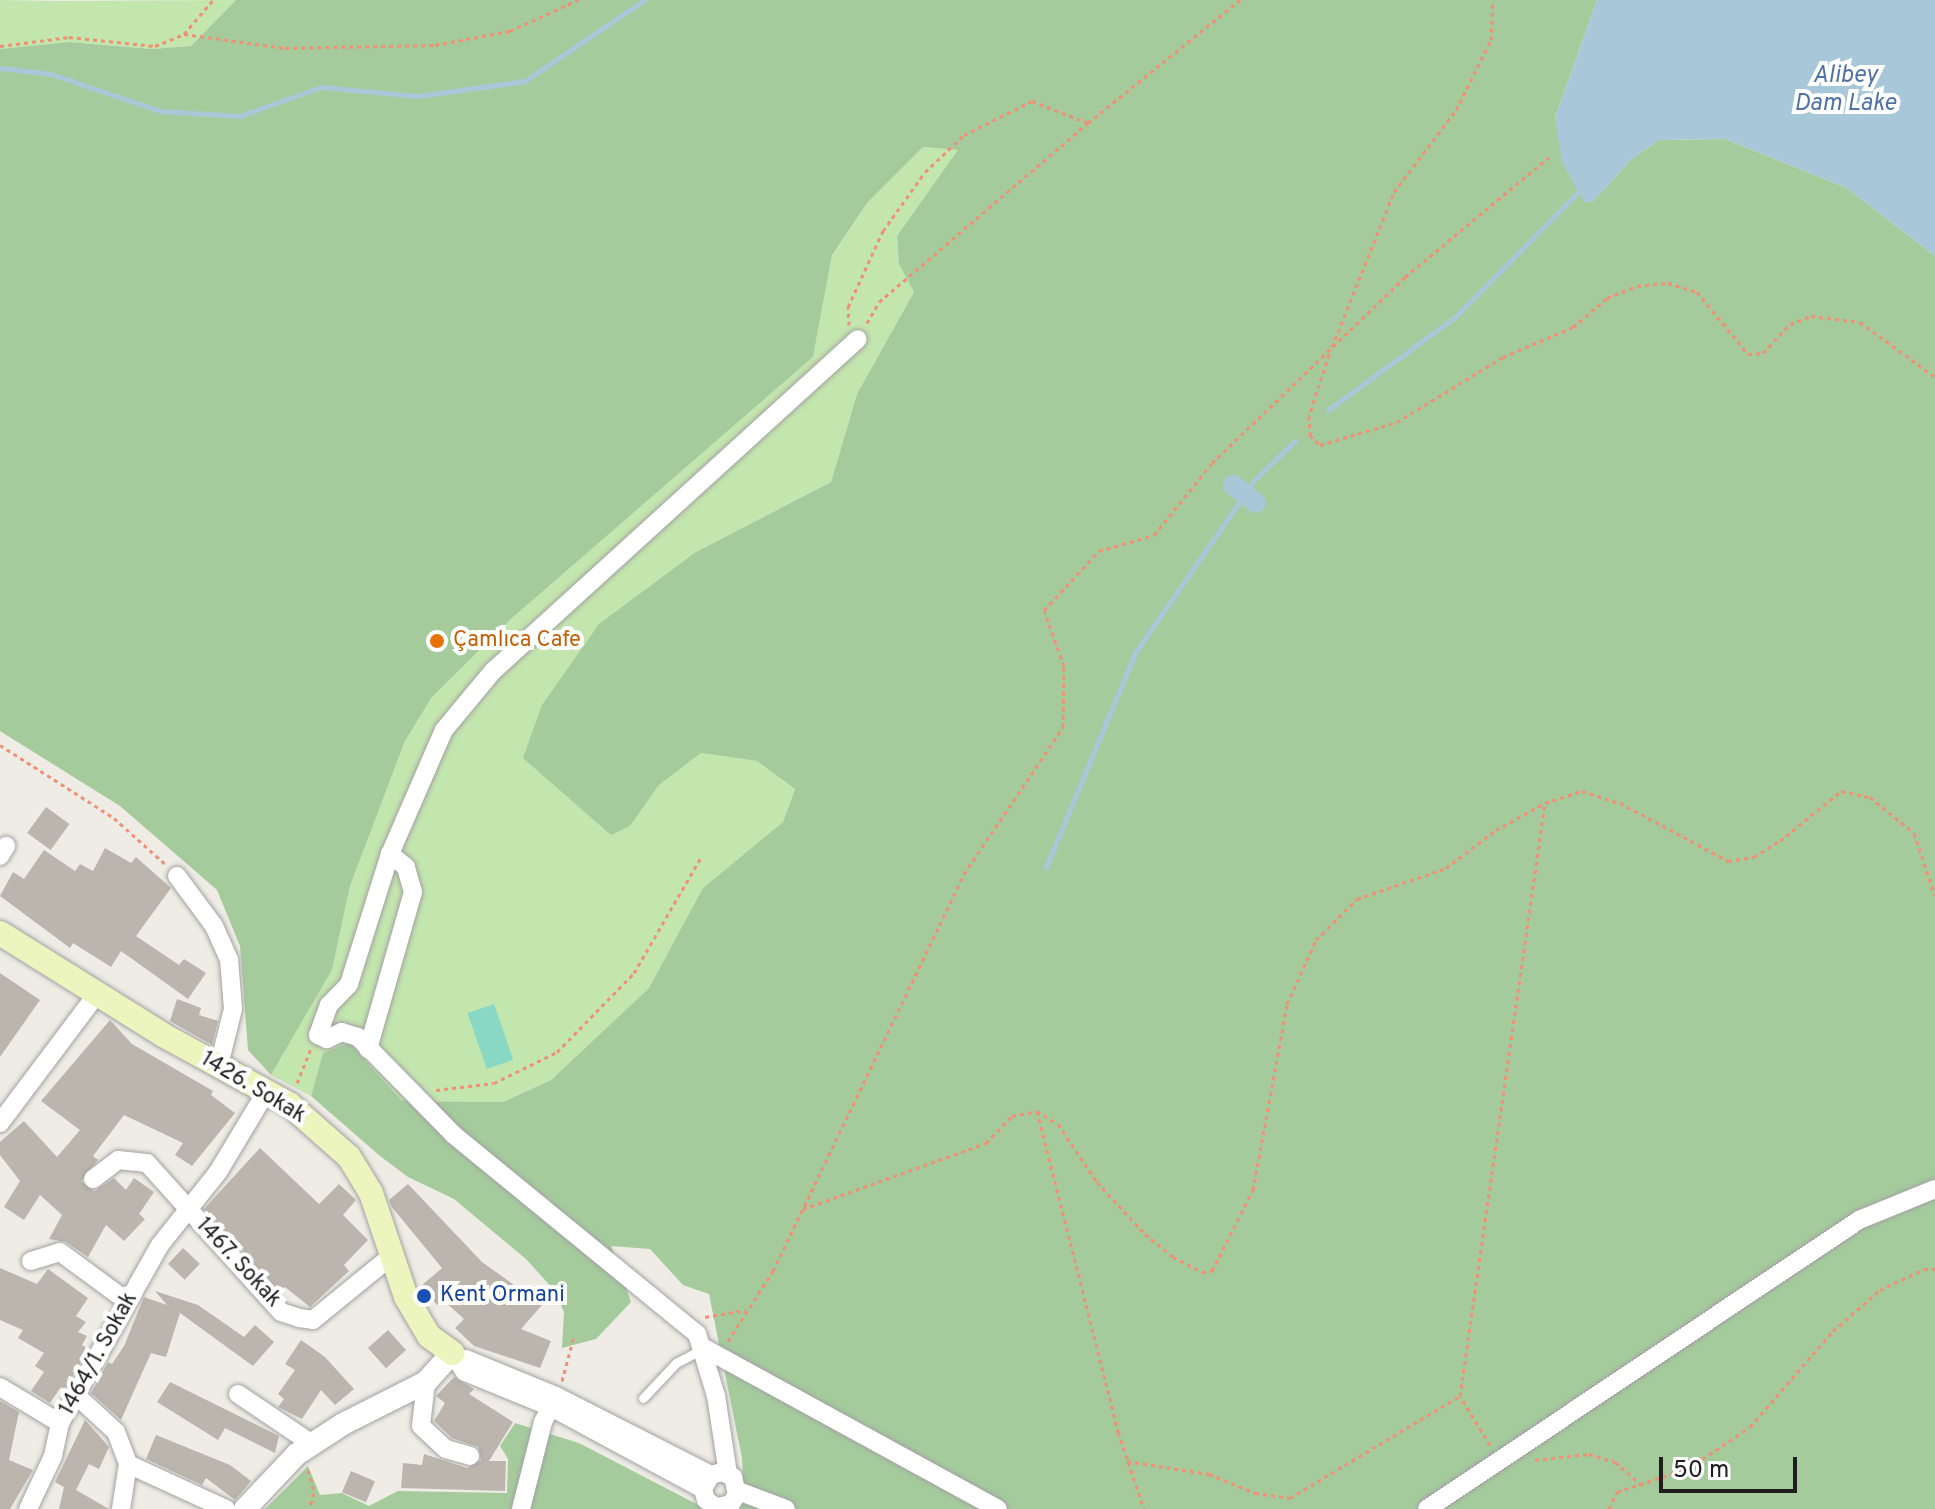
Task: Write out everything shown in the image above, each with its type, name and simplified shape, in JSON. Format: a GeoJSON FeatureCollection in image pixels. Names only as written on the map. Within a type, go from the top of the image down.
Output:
{"type":"FeatureCollection","features":[{"type":"Feature","properties":{"kind":"main road","name":"1426. Sokak"},"geometry":{"type":"LineString","coordinates":[[0,933],[96,995],[289,1104],[349,1157],[371,1193],[389,1258],[429,1336],[452,1353]]}},
{"type":"Feature","properties":{"kind":"street"},"geometry":{"type":"LineString","coordinates":[[858,339],[493,671],[444,730],[390,854],[349,984],[329,1005],[318,1035],[327,1039],[342,1032],[358,1037],[405,1089],[697,1334],[712,1352],[998,1509]]}},
{"type":"Feature","properties":{"kind":"street"},"geometry":{"type":"LineString","coordinates":[[368,1049],[413,892],[406,867],[390,854]]}},
{"type":"Feature","properties":{"kind":"street"},"geometry":{"type":"LineString","coordinates":[[177,876],[214,926],[229,959],[233,1009],[219,1065]]}},
{"type":"Feature","properties":{"kind":"street"},"geometry":{"type":"LineString","coordinates":[[0,1123],[96,995]]}},
{"type":"Feature","properties":{"kind":"street","name":"1464/1. Sokak"},"geometry":{"type":"LineString","coordinates":[[28,1509],[53,1456],[60,1423],[78,1397],[160,1245],[218,1172],[266,1092]]}},
{"type":"Feature","properties":{"kind":"street","name":"1467. Sokak"},"geometry":{"type":"LineString","coordinates":[[93,1179],[118,1160],[147,1163],[281,1312],[299,1318],[313,1320],[389,1258]]}},
{"type":"Feature","properties":{"kind":"street"},"geometry":{"type":"LineString","coordinates":[[1427,1509],[1859,1220],[1935,1189]]}},
{"type":"Feature","properties":{"kind":"street"},"geometry":{"type":"LineString","coordinates":[[31,1261],[60,1252],[128,1302]]}},
{"type":"Feature","properties":{"kind":"street"},"geometry":{"type":"LineString","coordinates":[[712,1352],[714,1480],[706,1500],[718,1508],[731,1504],[738,1491]]}},
{"type":"Feature","properties":{"kind":"street"},"geometry":{"type":"LineString","coordinates":[[245,1509],[305,1449],[426,1382],[452,1353],[465,1372],[553,1402],[714,1480],[786,1509]]}},
{"type":"Feature","properties":{"kind":"street"},"geometry":{"type":"LineString","coordinates":[[426,1382],[421,1426],[446,1449],[470,1456]]}},
{"type":"Feature","properties":{"kind":"street"},"geometry":{"type":"LineString","coordinates":[[0,1387],[60,1423]]}},
{"type":"Feature","properties":{"kind":"street"},"geometry":{"type":"LineString","coordinates":[[238,1394],[305,1449]]}},
{"type":"Feature","properties":{"kind":"street"},"geometry":{"type":"LineString","coordinates":[[78,1397],[116,1432],[128,1464],[121,1509]]}},
{"type":"Feature","properties":{"kind":"street"},"geometry":{"type":"LineString","coordinates":[[521,1509],[553,1402]]}},
{"type":"Feature","properties":{"kind":"street"},"geometry":{"type":"LineString","coordinates":[[128,1464],[226,1509]]}},
{"type":"Feature","properties":{"kind":"lane"},"geometry":{"type":"LineString","coordinates":[[643,1398],[676,1363],[712,1352]]}},
{"type":"Feature","properties":{"kind":"path"},"geometry":{"type":"LineString","coordinates":[[184,34],[211,0]]}},
{"type":"Feature","properties":{"kind":"path"},"geometry":{"type":"LineString","coordinates":[[0,46],[69,37],[155,46],[184,34],[285,48],[435,45],[510,31],[578,0]]}},
{"type":"Feature","properties":{"kind":"path"},"geometry":{"type":"LineString","coordinates":[[1088,123],[1032,101],[964,135],[925,172],[860,273],[848,307],[849,328],[858,339],[879,302],[1088,123],[1240,0]]}},
{"type":"Feature","properties":{"kind":"path"},"geometry":{"type":"LineString","coordinates":[[1493,0],[1491,40],[1456,110],[1394,192],[1330,352],[1309,416],[1310,435],[1320,445],[1397,422],[1503,357],[1573,327],[1607,298],[1637,286],[1668,283],[1697,292],[1748,354],[1763,353],[1790,324],[1811,316],[1860,322],[1935,377]]}},
{"type":"Feature","properties":{"kind":"path"},"geometry":{"type":"LineString","coordinates":[[712,1352],[773,1271],[964,874],[1063,727],[1064,666],[1044,610],[1099,551],[1154,535],[1212,463],[1405,277],[1549,157]]}},
{"type":"Feature","properties":{"kind":"path"},"geometry":{"type":"LineString","coordinates":[[0,745],[114,818],[177,876]]}},
{"type":"Feature","properties":{"kind":"path"},"geometry":{"type":"LineString","coordinates":[[803,1209],[986,1143],[1012,1116],[1037,1111],[1058,1124],[1097,1182],[1145,1234],[1173,1257],[1202,1272],[1212,1271],[1253,1190],[1287,1004],[1316,940],[1357,899],[1446,868],[1496,830],[1545,803],[1582,791],[1620,803],[1728,861],[1754,857],[1780,841],[1841,791],[1870,797],[1914,833],[1935,896]]}},
{"type":"Feature","properties":{"kind":"path"},"geometry":{"type":"LineString","coordinates":[[1545,803],[1460,1396],[1500,1463],[1589,1454],[1615,1462],[1641,1485]]}},
{"type":"Feature","properties":{"kind":"path"},"geometry":{"type":"LineString","coordinates":[[405,1089],[446,1091],[494,1083],[557,1052],[634,973],[700,859]]}},
{"type":"Feature","properties":{"kind":"path"},"geometry":{"type":"LineString","coordinates":[[289,1104],[318,1035]]}},
{"type":"Feature","properties":{"kind":"path"},"geometry":{"type":"LineString","coordinates":[[1037,1111],[1127,1461],[1144,1509]]}},
{"type":"Feature","properties":{"kind":"path"},"geometry":{"type":"LineString","coordinates":[[1609,1509],[1617,1492],[1689,1468],[1750,1427],[1833,1331],[1880,1290],[1924,1269],[1935,1269]]}},
{"type":"Feature","properties":{"kind":"path"},"geometry":{"type":"LineString","coordinates":[[677,1317],[747,1309]]}},
{"type":"Feature","properties":{"kind":"path"},"geometry":{"type":"LineString","coordinates":[[553,1402],[574,1336]]}},
{"type":"Feature","properties":{"kind":"path"},"geometry":{"type":"LineString","coordinates":[[1127,1461],[1209,1474],[1255,1493],[1290,1498],[1460,1396]]}},
{"type":"Feature","properties":{"kind":"path"},"geometry":{"type":"LineString","coordinates":[[305,1449],[313,1483],[309,1509]]}},
{"type":"Feature","properties":{"kind":"green space"},"geometry":{"type":"Polygon","coordinates":[[[0,0],[236,0],[191,46],[152,49],[69,42],[0,49],[0,0]]]}},
{"type":"Feature","properties":{"kind":"green space"},"geometry":{"type":"Polygon","coordinates":[[[236,0],[1597,0],[1555,118],[1592,202],[1632,159],[1659,140],[1725,139],[1847,188],[1935,256],[1935,1509],[732,1509],[744,1502],[742,1458],[709,1294],[683,1285],[650,1249],[611,1246],[631,1302],[596,1339],[562,1348],[564,1312],[554,1290],[526,1259],[454,1199],[408,1177],[380,1156],[311,1096],[323,1053],[349,1043],[402,1101],[503,1102],[551,1080],[649,988],[703,888],[783,822],[795,789],[757,761],[701,753],[659,785],[630,826],[611,835],[523,758],[542,705],[599,624],[696,552],[831,482],[857,394],[914,292],[899,264],[897,236],[958,150],[923,147],[867,203],[832,255],[813,357],[511,619],[432,697],[405,741],[350,886],[332,970],[271,1075],[248,1050],[240,946],[217,890],[120,806],[0,731],[0,49],[69,42],[152,49],[191,46],[236,0]]]}},
{"type":"Feature","properties":{"kind":"green space"},"geometry":{"type":"Polygon","coordinates":[[[923,147],[959,150],[897,236],[899,264],[914,292],[857,394],[831,482],[696,552],[630,826],[659,785],[701,753],[757,761],[795,789],[783,822],[703,889],[649,988],[551,1080],[503,1102],[402,1101],[349,1043],[323,1053],[311,1096],[271,1075],[332,970],[350,886],[405,741],[432,697],[511,619],[813,357],[832,255],[867,203],[923,147]]]}},
{"type":"Feature","properties":{"kind":"green space"},"geometry":{"type":"Polygon","coordinates":[[[494,1004],[513,1060],[487,1069],[468,1013],[494,1004]]]}},
{"type":"Feature","properties":{"kind":"green space"},"geometry":{"type":"Polygon","coordinates":[[[515,1423],[579,1443],[706,1509],[265,1509],[308,1466],[320,1495],[342,1493],[369,1506],[398,1491],[507,1493],[508,1459],[500,1446],[515,1423]]]}},
{"type":"Feature","properties":{"kind":"water","name":"Alibey Dam Lake"},"geometry":{"type":"Polygon","coordinates":[[[1597,0],[1935,0],[1935,256],[1847,188],[1725,139],[1659,140],[1632,159],[1592,202],[1584,202],[1562,162],[1555,118],[1597,0]]]}},
{"type":"Feature","properties":{"kind":"building"},"geometry":{"type":"Polygon","coordinates":[[[46,807],[69,824],[51,850],[27,833],[46,807]]]}},
{"type":"Feature","properties":{"kind":"building"},"geometry":{"type":"Polygon","coordinates":[[[105,848],[131,863],[136,857],[171,888],[136,936],[179,965],[184,959],[206,973],[188,999],[121,951],[111,967],[73,943],[70,948],[0,896],[13,872],[24,879],[44,850],[75,871],[80,864],[93,871],[105,848]]]}},
{"type":"Feature","properties":{"kind":"building"},"geometry":{"type":"Polygon","coordinates":[[[0,973],[40,1000],[0,1057],[0,973]]]}},
{"type":"Feature","properties":{"kind":"building"},"geometry":{"type":"Polygon","coordinates":[[[177,999],[201,1008],[199,1015],[218,1021],[212,1045],[170,1021],[177,999]]]}},
{"type":"Feature","properties":{"kind":"building"},"geometry":{"type":"Polygon","coordinates":[[[110,1020],[132,1044],[213,1091],[211,1095],[235,1113],[192,1166],[175,1155],[183,1143],[124,1115],[93,1156],[98,1160],[81,1181],[94,1191],[114,1178],[126,1190],[134,1178],[154,1192],[139,1214],[145,1219],[124,1241],[106,1225],[88,1257],[66,1242],[49,1239],[62,1215],[40,1195],[24,1220],[4,1207],[20,1181],[0,1155],[0,1142],[24,1121],[57,1157],[80,1130],[41,1101],[110,1020]]]}},
{"type":"Feature","properties":{"kind":"building"},"geometry":{"type":"Polygon","coordinates":[[[260,1148],[319,1204],[339,1184],[356,1200],[343,1215],[368,1240],[344,1265],[349,1271],[310,1307],[285,1287],[279,1292],[204,1209],[260,1148]]]}},
{"type":"Feature","properties":{"kind":"building"},"geometry":{"type":"Polygon","coordinates":[[[408,1184],[482,1262],[542,1305],[521,1329],[551,1341],[540,1368],[474,1346],[455,1328],[464,1319],[443,1300],[437,1305],[421,1286],[442,1268],[391,1206],[389,1200],[408,1184]]]}},
{"type":"Feature","properties":{"kind":"building"},"geometry":{"type":"Polygon","coordinates":[[[183,1248],[200,1264],[185,1280],[168,1264],[183,1248]]]}},
{"type":"Feature","properties":{"kind":"building"},"geometry":{"type":"Polygon","coordinates":[[[0,1268],[37,1284],[48,1269],[88,1298],[76,1316],[86,1322],[78,1332],[87,1336],[82,1345],[88,1349],[65,1390],[61,1387],[50,1403],[31,1391],[44,1372],[35,1366],[44,1353],[18,1338],[23,1330],[0,1320],[0,1268]]]}},
{"type":"Feature","properties":{"kind":"building"},"geometry":{"type":"Polygon","coordinates":[[[155,1291],[198,1305],[244,1337],[255,1325],[274,1342],[253,1366],[180,1313],[166,1357],[151,1353],[121,1420],[91,1393],[108,1362],[112,1364],[124,1346],[144,1297],[167,1305],[155,1291]]]}},
{"type":"Feature","properties":{"kind":"building"},"geometry":{"type":"Polygon","coordinates":[[[388,1330],[406,1350],[386,1368],[368,1348],[388,1330]]]}},
{"type":"Feature","properties":{"kind":"building"},"geometry":{"type":"Polygon","coordinates":[[[301,1340],[325,1357],[354,1389],[335,1405],[321,1390],[302,1419],[278,1407],[284,1399],[278,1394],[295,1370],[285,1364],[301,1340]]]}},
{"type":"Feature","properties":{"kind":"building"},"geometry":{"type":"Polygon","coordinates":[[[454,1377],[474,1389],[469,1394],[513,1422],[489,1461],[506,1461],[505,1491],[401,1488],[403,1463],[422,1465],[424,1454],[467,1468],[481,1460],[478,1447],[452,1438],[434,1421],[445,1403],[436,1396],[454,1377]]]}},
{"type":"Feature","properties":{"kind":"building"},"geometry":{"type":"Polygon","coordinates":[[[170,1382],[279,1436],[275,1453],[225,1428],[218,1440],[157,1402],[170,1382]]]}},
{"type":"Feature","properties":{"kind":"building"},"geometry":{"type":"Polygon","coordinates":[[[0,1401],[19,1412],[9,1460],[33,1470],[10,1509],[0,1509],[0,1401]]]}},
{"type":"Feature","properties":{"kind":"building"},"geometry":{"type":"Polygon","coordinates":[[[85,1420],[109,1447],[99,1469],[89,1464],[76,1490],[109,1509],[59,1509],[64,1487],[55,1482],[85,1420]]]}},
{"type":"Feature","properties":{"kind":"building"},"geometry":{"type":"Polygon","coordinates":[[[156,1435],[230,1465],[251,1481],[235,1500],[206,1478],[202,1485],[146,1459],[156,1435]]]}},
{"type":"Feature","properties":{"kind":"building"},"geometry":{"type":"Polygon","coordinates":[[[351,1471],[375,1481],[366,1502],[342,1492],[351,1471]]]}},
{"type":"Feature","properties":{"kind":"waterway"},"geometry":{"type":"LineString","coordinates":[[0,68],[51,74],[160,111],[240,116],[321,87],[418,96],[525,81],[644,0]]}},
{"type":"Feature","properties":{"kind":"waterway"},"geometry":{"type":"LineString","coordinates":[[1328,410],[1455,317],[1582,188]]}},
{"type":"Feature","properties":{"kind":"waterway"},"geometry":{"type":"LineString","coordinates":[[1046,867],[1135,653],[1255,479],[1295,441]]}},
{"type":"Feature","properties":{"kind":"waterway"},"geometry":{"type":"LineString","coordinates":[[1233,485],[1256,503]]}},
{"type":"Feature","properties":{"kind":"place","name":"Çamlıca Cafe"},"geometry":{"type":"Point","coordinates":[437,641]}},
{"type":"Feature","properties":{"kind":"place","name":"Kent Ormani"},"geometry":{"type":"Point","coordinates":[424,1296]}}]}
